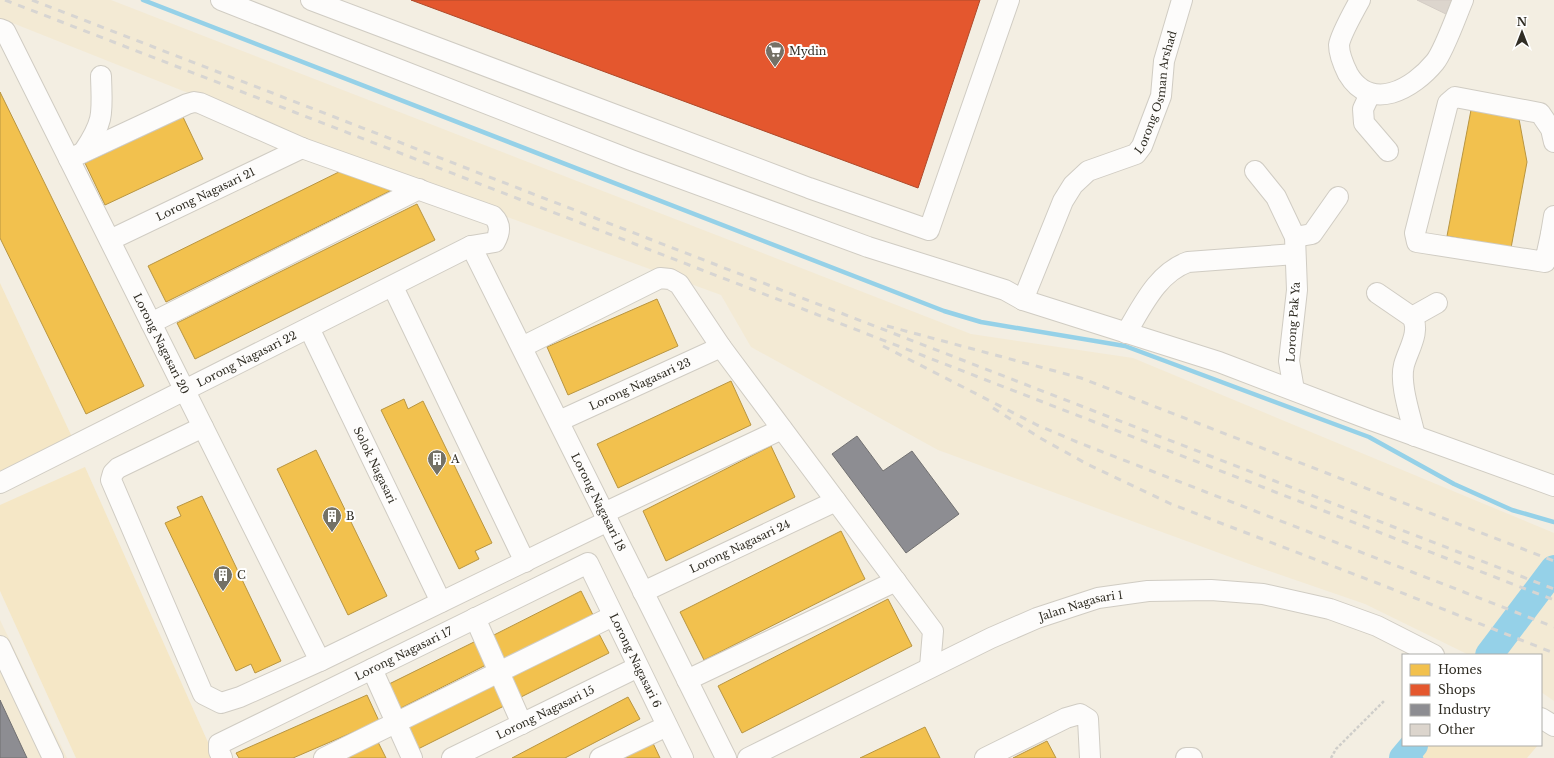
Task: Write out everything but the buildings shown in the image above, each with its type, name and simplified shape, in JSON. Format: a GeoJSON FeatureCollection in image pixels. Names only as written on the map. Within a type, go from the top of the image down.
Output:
{"type":"FeatureCollection","features":[{"type":"Feature","properties":{"kind":"street"},"geometry":{"type":"LineString","coordinates":[[221,0],[631,160],[868,247],[1005,290],[1023,300],[1219,362],[1415,436],[1554,486]]}},
{"type":"Feature","properties":{"kind":"street"},"geometry":{"type":"LineString","coordinates":[[311,0],[809,188],[929,230],[1009,0]]}},
{"type":"Feature","properties":{"kind":"street","name":"Lorong Osman Arshad"},"geometry":{"type":"LineString","coordinates":[[1023,300],[1063,201],[1073,185],[1088,171],[1136,154],[1142,146],[1161,96],[1164,61],[1182,0]]}},
{"type":"Feature","properties":{"kind":"street"},"geometry":{"type":"LineString","coordinates":[[1360,0],[1339,44],[1343,66],[1355,86],[1370,94],[1390,94],[1414,81],[1436,61],[1463,0]]}},
{"type":"Feature","properties":{"kind":"street","name":"Lorong Nagasari 20"},"geometry":{"type":"LineString","coordinates":[[0,30],[6,31],[77,155],[110,240],[320,661]]}},
{"type":"Feature","properties":{"kind":"street"},"geometry":{"type":"LineString","coordinates":[[77,155],[99,126],[102,112],[101,76]]}},
{"type":"Feature","properties":{"kind":"street"},"geometry":{"type":"LineString","coordinates":[[1370,94],[1362,109],[1364,123],[1388,151]]}},
{"type":"Feature","properties":{"kind":"street"},"geometry":{"type":"LineString","coordinates":[[1553,228],[1545,262],[1417,242],[1415,233],[1448,103],[1455,97],[1540,113],[1551,129],[1554,142]]}},
{"type":"Feature","properties":{"kind":"street"},"geometry":{"type":"LineString","coordinates":[[77,155],[194,102],[200,103],[302,148],[419,189]]}},
{"type":"Feature","properties":{"kind":"street","name":"Lorong Nagasari 21"},"geometry":{"type":"LineString","coordinates":[[110,240],[302,148]]}},
{"type":"Feature","properties":{"kind":"street","name":"Lorong Pak Ya"},"geometry":{"type":"LineString","coordinates":[[1255,171],[1276,198],[1295,245],[1297,290],[1289,362],[1294,390]]}},
{"type":"Feature","properties":{"kind":"street"},"geometry":{"type":"LineString","coordinates":[[151,323],[419,189]]}},
{"type":"Feature","properties":{"kind":"street","name":"Lorong Nagasari 22"},"geometry":{"type":"LineString","coordinates":[[0,483],[471,246],[495,242],[500,229],[498,220],[493,216],[419,189]]}},
{"type":"Feature","properties":{"kind":"street"},"geometry":{"type":"LineString","coordinates":[[1126,333],[1147,299],[1168,272],[1177,266],[1188,262],[1295,245],[1312,234],[1338,197]]}},
{"type":"Feature","properties":{"kind":"street","name":"Lorong Nagasari 18"},"geometry":{"type":"LineString","coordinates":[[471,246],[726,758]]}},
{"type":"Feature","properties":{"kind":"street"},"geometry":{"type":"LineString","coordinates":[[522,347],[660,278],[670,279],[679,284],[721,347],[933,631],[930,667]]}},
{"type":"Feature","properties":{"kind":"street"},"geometry":{"type":"LineString","coordinates":[[392,287],[525,562]]}},
{"type":"Feature","properties":{"kind":"street"},"geometry":{"type":"LineString","coordinates":[[1377,293],[1412,317],[1415,321],[1415,332],[1404,366],[1404,384],[1415,436]]}},
{"type":"Feature","properties":{"kind":"street"},"geometry":{"type":"LineString","coordinates":[[1412,317],[1437,303]]}},
{"type":"Feature","properties":{"kind":"street","name":"Solok Nagasari"},"geometry":{"type":"LineString","coordinates":[[309,328],[441,602]]}},
{"type":"Feature","properties":{"kind":"street","name":"Lorong Nagasari 23"},"geometry":{"type":"LineString","coordinates":[[559,422],[721,347]]}},
{"type":"Feature","properties":{"kind":"street"},"geometry":{"type":"LineString","coordinates":[[203,427],[118,468],[113,473],[111,480],[203,694],[221,703],[240,697],[320,661],[525,562],[606,517],[782,429]]}},
{"type":"Feature","properties":{"kind":"street","name":"Lorong Nagasari 24"},"geometry":{"type":"LineString","coordinates":[[643,592],[836,501]]}},
{"type":"Feature","properties":{"kind":"street","name":"Lorong Nagasari 6"},"geometry":{"type":"LineString","coordinates":[[588,563],[683,758]]}},
{"type":"Feature","properties":{"kind":"street","name":"Lorong Nagasari 17"},"geometry":{"type":"LineString","coordinates":[[221,751],[372,669],[588,563]]}},
{"type":"Feature","properties":{"kind":"street"},"geometry":{"type":"LineString","coordinates":[[687,680],[896,581]]}},
{"type":"Feature","properties":{"kind":"street","name":"Jalan Nagasari 1"},"geometry":{"type":"LineString","coordinates":[[748,758],[930,667],[1037,618],[1098,598],[1148,591],[1210,590],[1263,594],[1336,612],[1377,626],[1432,654]]}},
{"type":"Feature","properties":{"kind":"street"},"geometry":{"type":"LineString","coordinates":[[324,758],[613,616]]}},
{"type":"Feature","properties":{"kind":"street"},"geometry":{"type":"LineString","coordinates":[[475,618],[522,724]]}},
{"type":"Feature","properties":{"kind":"street"},"geometry":{"type":"LineString","coordinates":[[0,646],[53,758]]}},
{"type":"Feature","properties":{"kind":"street","name":"Lorong Nagasari 15"},"geometry":{"type":"LineString","coordinates":[[452,758],[638,667]]}},
{"type":"Feature","properties":{"kind":"street"},"geometry":{"type":"LineString","coordinates":[[372,669],[412,758]]}},
{"type":"Feature","properties":{"kind":"street"},"geometry":{"type":"LineString","coordinates":[[985,758],[1066,718],[1080,714],[1088,719],[1090,758]]}},
{"type":"Feature","properties":{"kind":"street"},"geometry":{"type":"LineString","coordinates":[[1542,719],[1554,726]]}},
{"type":"Feature","properties":{"kind":"street"},"geometry":{"type":"LineString","coordinates":[[600,758],[667,726]]}},
{"type":"Feature","properties":{"kind":"street"},"geometry":{"type":"LineString","coordinates":[[1186,758],[1192,758]]}},
{"type":"Feature","properties":{"kind":"path"},"geometry":{"type":"LineString","coordinates":[[1331,758],[1336,749],[1385,700]]}},
{"type":"Feature","properties":{"kind":"shaded area"},"geometry":{"type":"Polygon","coordinates":[[[0,0],[111,0],[971,334],[1133,358],[1554,533],[1554,701],[1542,693],[1542,654],[1467,654],[1365,604],[1252,565],[938,450],[751,347],[721,295],[422,186],[0,18],[0,0]]]}},
{"type":"Feature","properties":{"kind":"shaded area"},"geometry":{"type":"Polygon","coordinates":[[[0,283],[72,437],[0,471],[0,283]]]}},
{"type":"Feature","properties":{"kind":"shaded area"},"geometry":{"type":"Polygon","coordinates":[[[85,467],[215,758],[76,758],[0,591],[0,505],[85,467]]]}},
{"type":"Feature","properties":{"kind":"shaded area"},"geometry":{"type":"Polygon","coordinates":[[[0,620],[67,758],[0,758],[0,620]]]}},
{"type":"Feature","properties":{"kind":"shaded area"},"geometry":{"type":"Polygon","coordinates":[[[1424,746],[1537,746],[1527,758],[1414,758],[1424,746]]]}},
{"type":"Feature","properties":{"kind":"waterway"},"geometry":{"type":"LineString","coordinates":[[143,0],[944,311],[981,322],[1125,346],[1369,437],[1454,484],[1512,510],[1554,522]]}},
{"type":"Feature","properties":{"kind":"waterway"},"geometry":{"type":"LineString","coordinates":[[1490,654],[1554,569]]}},
{"type":"Feature","properties":{"kind":"waterway"},"geometry":{"type":"LineString","coordinates":[[1403,758],[1413,746]]}},
{"type":"Feature","properties":{"kind":"waterway"},"geometry":{"type":"LineString","coordinates":[[1411,749],[1421,758]]}},
{"type":"Feature","properties":{"kind":"railway"},"geometry":{"type":"LineString","coordinates":[[5,0],[1554,600]]}},
{"type":"Feature","properties":{"kind":"railway"},"geometry":{"type":"LineString","coordinates":[[32,0],[1554,589]]}},
{"type":"Feature","properties":{"kind":"railway"},"geometry":{"type":"LineString","coordinates":[[887,326],[1081,378],[1554,561]]}},
{"type":"Feature","properties":{"kind":"railway"},"geometry":{"type":"LineString","coordinates":[[883,346],[1037,425],[1077,442],[1554,627]]}},
{"type":"Feature","properties":{"kind":"railway"},"geometry":{"type":"LineString","coordinates":[[993,408],[1042,439],[1087,464],[1171,504],[1554,653]]}},
{"type":"Feature","properties":{"kind":"place","name":"Mydin"},"geometry":{"type":"Point","coordinates":[775,68]}},
{"type":"Feature","properties":{"kind":"place","name":"A"},"geometry":{"type":"Point","coordinates":[437,476]}},
{"type":"Feature","properties":{"kind":"place","name":"B"},"geometry":{"type":"Point","coordinates":[332,533]}},
{"type":"Feature","properties":{"kind":"place","name":"C"},"geometry":{"type":"Point","coordinates":[223,592]}}]}
